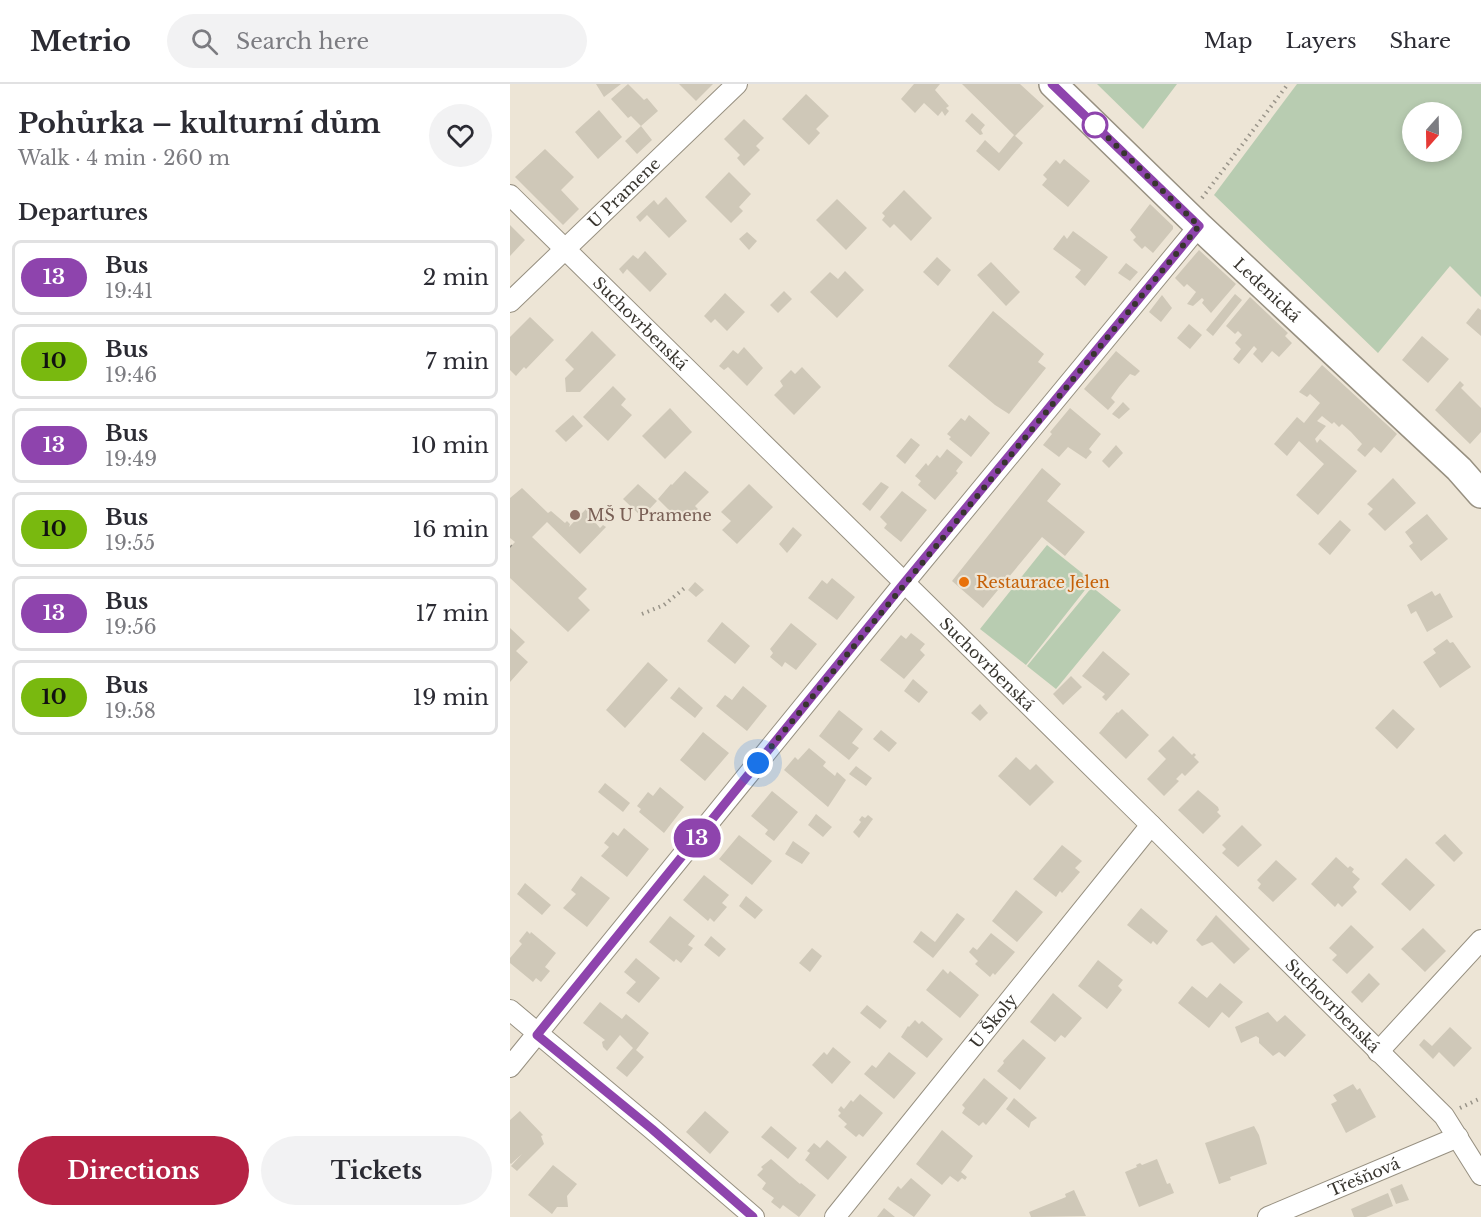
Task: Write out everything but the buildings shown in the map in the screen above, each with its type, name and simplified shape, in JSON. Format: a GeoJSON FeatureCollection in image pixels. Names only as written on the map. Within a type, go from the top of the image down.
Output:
{"type":"FeatureCollection","features":[{"type":"Feature","properties":{"kind":"main road","name":"Ledenická"},"geometry":{"type":"LineString","coordinates":[[1053,84],[1194,221],[1459,469],[1481,494]]}},
{"type":"Feature","properties":{"kind":"street","name":"U Pramene"},"geometry":{"type":"LineString","coordinates":[[510,302],[737,84]]}},
{"type":"Feature","properties":{"kind":"street","name":"Suchovrbenská"},"geometry":{"type":"LineString","coordinates":[[510,195],[1444,1116],[1481,1175]]}},
{"type":"Feature","properties":{"kind":"street"},"geometry":{"type":"LineString","coordinates":[[510,1067],[904,583],[1194,221]]}},
{"type":"Feature","properties":{"kind":"street","name":"U Školy"},"geometry":{"type":"LineString","coordinates":[[835,1217],[1151,825]]}},
{"type":"Feature","properties":{"kind":"street"},"geometry":{"type":"LineString","coordinates":[[1378,1052],[1481,940]]}},
{"type":"Feature","properties":{"kind":"street"},"geometry":{"type":"LineString","coordinates":[[510,1010],[753,1217]]}},
{"type":"Feature","properties":{"kind":"street","name":"Třešňová"},"geometry":{"type":"LineString","coordinates":[[1268,1217],[1458,1137]]}},
{"type":"Feature","properties":{"kind":"path"},"geometry":{"type":"LineString","coordinates":[[1194,221],[1288,84]]}},
{"type":"Feature","properties":{"kind":"path"},"geometry":{"type":"LineString","coordinates":[[642,614],[664,604],[687,586]]}},
{"type":"Feature","properties":{"kind":"green space"},"geometry":{"type":"Polygon","coordinates":[[[1097,84],[1177,84],[1143,129],[1097,84]]]}},
{"type":"Feature","properties":{"kind":"green space"},"geometry":{"type":"Polygon","coordinates":[[[1297,84],[1481,84],[1481,297],[1450,266],[1378,353],[1214,195],[1297,84]]]}},
{"type":"Feature","properties":{"kind":"green space"},"geometry":{"type":"Polygon","coordinates":[[[1047,545],[1092,581],[1026,665],[980,629],[1047,545]]]}},
{"type":"Feature","properties":{"kind":"green space"},"geometry":{"type":"Polygon","coordinates":[[[1092,587],[1121,610],[1056,689],[1027,666],[1092,587]]]}},
{"type":"Feature","properties":{"kind":"bus line","name":"13"},"geometry":{"type":"LineString","coordinates":[[753,1217],[652,1129],[537,1035],[904,583],[1199,226],[1052,84]]}},
{"type":"Feature","properties":{"kind":"place","name":"MŠ U Pramene"},"geometry":{"type":"Point","coordinates":[575,515]}},
{"type":"Feature","properties":{"kind":"place","name":"Restaurace Jelen"},"geometry":{"type":"Point","coordinates":[964,582]}},
{"type":"Feature","properties":{"kind":"route"},"geometry":{"type":"LineString","coordinates":[[758,763],[1199,226],[1095,125]]}}]}
